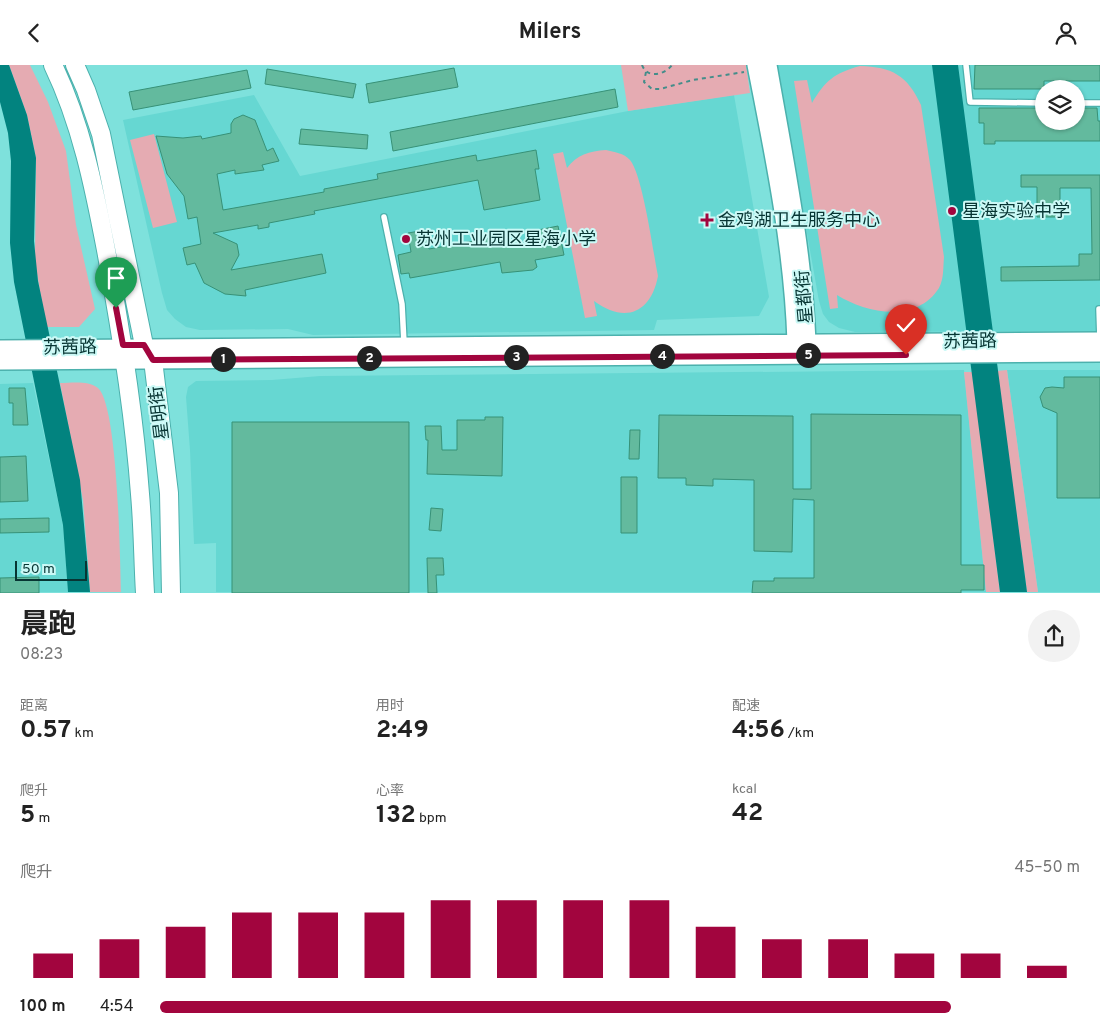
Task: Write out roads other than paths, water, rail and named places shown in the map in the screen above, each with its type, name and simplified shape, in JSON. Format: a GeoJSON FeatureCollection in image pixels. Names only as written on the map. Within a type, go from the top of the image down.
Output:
{"type":"FeatureCollection","features":[{"type":"Feature","properties":{"kind":"main road","name":"星明街"},"geometry":{"type":"LineString","coordinates":[[53,65],[69,101],[81,137],[97,206],[124,353],[140,495],[144,593]]}},
{"type":"Feature","properties":{"kind":"main road","name":"星明街"},"geometry":{"type":"LineString","coordinates":[[75,65],[86,90],[100,134],[149,353],[169,493],[171,593]]}},
{"type":"Feature","properties":{"kind":"main road","name":"星都街"},"geometry":{"type":"LineString","coordinates":[[760,67],[795,214],[806,309],[801,346]]}},
{"type":"Feature","properties":{"kind":"main road","name":"苏茜路"},"geometry":{"type":"LineString","coordinates":[[149,353],[404,345],[957,348],[1010,347],[1100,340]]}},
{"type":"Feature","properties":{"kind":"main road","name":"苏茜路"},"geometry":{"type":"LineString","coordinates":[[0,362],[10,352],[65,354],[801,346]]}},
{"type":"Feature","properties":{"kind":"main road","name":"苏茜路"},"geometry":{"type":"LineString","coordinates":[[1010,347],[1100,353]]}},
{"type":"Feature","properties":{"kind":"lane"},"geometry":{"type":"LineString","coordinates":[[966,65],[970,102],[1035,103]]}},
{"type":"Feature","properties":{"kind":"lane"},"geometry":{"type":"LineString","coordinates":[[1085,103],[1100,103]]}},
{"type":"Feature","properties":{"kind":"lane"},"geometry":{"type":"LineString","coordinates":[[384,217],[402,304],[404,345]]}},
{"type":"Feature","properties":{"kind":"lane"},"geometry":{"type":"LineString","coordinates":[[1099,309],[1100,340]]}},
{"type":"Feature","properties":{"kind":"place","name":"星海实验中学"},"geometry":{"type":"Point","coordinates":[952,211]}},
{"type":"Feature","properties":{"kind":"place","name":"金鸡湖卫生服务中心"},"geometry":{"type":"Point","coordinates":[707,220]}},
{"type":"Feature","properties":{"kind":"place","name":"苏州工业园区星海小学"},"geometry":{"type":"Point","coordinates":[406,239]}}]}
